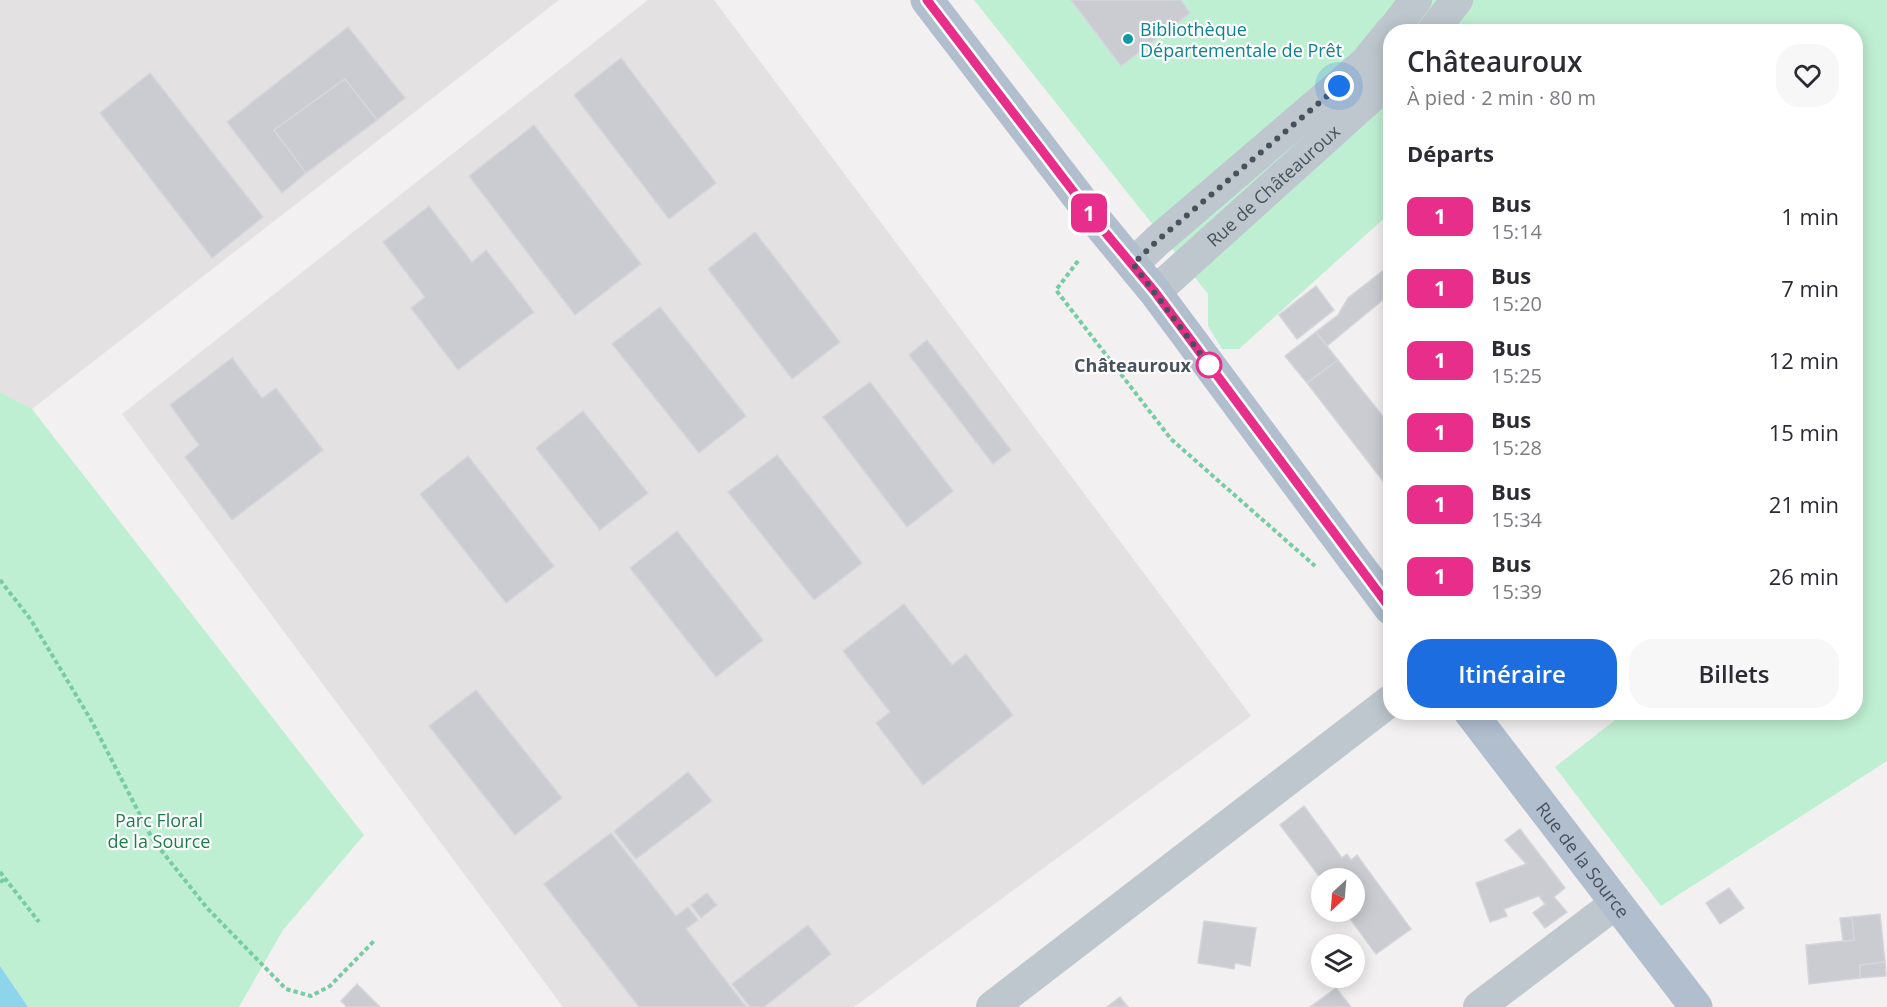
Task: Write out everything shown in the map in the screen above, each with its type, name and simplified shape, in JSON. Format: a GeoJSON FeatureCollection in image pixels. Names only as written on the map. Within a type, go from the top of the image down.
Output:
{"type":"FeatureCollection","features":[{"type":"Feature","properties":{"kind":"main road"},"geometry":{"type":"LineString","coordinates":[[927,0],[1099,225],[1155,292],[1383,599]]}},
{"type":"Feature","properties":{"kind":"main road","name":"Rue de la Source"},"geometry":{"type":"LineString","coordinates":[[1476,720],[1696,1007]]}},
{"type":"Feature","properties":{"kind":"street","name":"Rue de Châteauroux"},"geometry":{"type":"LineString","coordinates":[[1397,24],[1416,0]]}},
{"type":"Feature","properties":{"kind":"street"},"geometry":{"type":"LineString","coordinates":[[1438,24],[1457,0]]}},
{"type":"Feature","properties":{"kind":"street","name":"Rue de Châteauroux"},"geometry":{"type":"LineString","coordinates":[[1133,264],[1365,63],[1383,42]]}},
{"type":"Feature","properties":{"kind":"street","name":"Rue de Châteauroux"},"geometry":{"type":"LineString","coordinates":[[1155,292],[1383,86]]}},
{"type":"Feature","properties":{"kind":"street"},"geometry":{"type":"LineString","coordinates":[[992,1007],[1383,706]]}},
{"type":"Feature","properties":{"kind":"street"},"geometry":{"type":"LineString","coordinates":[[1479,1007],[1616,903]]}},
{"type":"Feature","properties":{"kind":"path"},"geometry":{"type":"LineString","coordinates":[[1078,261],[1056,290],[1172,439],[1320,571]]}},
{"type":"Feature","properties":{"kind":"path"},"geometry":{"type":"LineString","coordinates":[[0,580],[31,620],[91,720],[153,840],[207,908],[286,989],[311,996],[330,986],[374,941]]}},
{"type":"Feature","properties":{"kind":"path"},"geometry":{"type":"LineString","coordinates":[[0,872],[39,922]]}},
{"type":"Feature","properties":{"kind":"path"},"geometry":{"type":"LineString","coordinates":[[0,882],[5,879]]}},
{"type":"Feature","properties":{"kind":"shaded area"},"geometry":{"type":"Polygon","coordinates":[[[0,0],[559,0],[32,409],[0,392],[0,0]]]}},
{"type":"Feature","properties":{"kind":"shaded area"},"geometry":{"type":"Polygon","coordinates":[[[648,0],[714,0],[1251,716],[854,1007],[563,1007],[122,414],[648,0]]]}},
{"type":"Feature","properties":{"kind":"green space"},"geometry":{"type":"Polygon","coordinates":[[[974,0],[1887,0],[1887,761],[1661,906],[1555,767],[1615,720],[1863,720],[1863,24],[1383,24],[1383,219],[1239,349],[1222,349],[1208,326],[1208,294],[974,0]]]}},
{"type":"Feature","properties":{"kind":"green space","name":"Parc Floral de la Source"},"geometry":{"type":"Polygon","coordinates":[[[0,392],[32,409],[364,835],[283,930],[239,1007],[28,1007],[0,966],[0,392]]]}},
{"type":"Feature","properties":{"kind":"water"},"geometry":{"type":"Polygon","coordinates":[[[0,966],[28,1007],[0,1007],[0,966]]]}},
{"type":"Feature","properties":{"kind":"building","name":"Bibliothèque Départementale de Prêt"},"geometry":{"type":"Polygon","coordinates":[[[1071,0],[1181,0],[1190,13],[1121,66],[1071,0]]]}},
{"type":"Feature","properties":{"kind":"building"},"geometry":{"type":"Polygon","coordinates":[[[348,27],[405,98],[377,120],[345,79],[274,130],[306,173],[282,193],[227,122],[348,27]]]}},
{"type":"Feature","properties":{"kind":"building"},"geometry":{"type":"Polygon","coordinates":[[[621,58],[716,183],[669,219],[574,95],[621,58]]]}},
{"type":"Feature","properties":{"kind":"building"},"geometry":{"type":"Polygon","coordinates":[[[150,73],[263,217],[212,258],[100,113],[150,73]]]}},
{"type":"Feature","properties":{"kind":"building"},"geometry":{"type":"Polygon","coordinates":[[[345,79],[377,120],[306,173],[274,130],[345,79]]]}},
{"type":"Feature","properties":{"kind":"building"},"geometry":{"type":"Polygon","coordinates":[[[534,125],[641,264],[575,315],[469,176],[534,125]]]}},
{"type":"Feature","properties":{"kind":"building"},"geometry":{"type":"Polygon","coordinates":[[[429,206],[472,262],[486,250],[534,312],[458,370],[411,308],[425,297],[383,242],[429,206]]]}},
{"type":"Feature","properties":{"kind":"building"},"geometry":{"type":"Polygon","coordinates":[[[755,232],[840,342],[792,379],[708,269],[755,232]]]}},
{"type":"Feature","properties":{"kind":"building"},"geometry":{"type":"Polygon","coordinates":[[[1383,270],[1383,300],[1327,346],[1316,332],[1338,315],[1348,298],[1383,270]]]}},
{"type":"Feature","properties":{"kind":"building"},"geometry":{"type":"Polygon","coordinates":[[[1316,286],[1334,310],[1297,339],[1279,315],[1316,286]]]}},
{"type":"Feature","properties":{"kind":"building"},"geometry":{"type":"Polygon","coordinates":[[[660,307],[746,416],[699,453],[612,344],[660,307]]]}},
{"type":"Feature","properties":{"kind":"building"},"geometry":{"type":"Polygon","coordinates":[[[1316,332],[1338,360],[1307,383],[1285,356],[1316,332]]]}},
{"type":"Feature","properties":{"kind":"building"},"geometry":{"type":"Polygon","coordinates":[[[927,340],[1011,450],[993,464],[909,355],[927,340]]]}},
{"type":"Feature","properties":{"kind":"building"},"geometry":{"type":"Polygon","coordinates":[[[232,358],[262,398],[276,388],[323,450],[232,520],[185,457],[199,445],[170,405],[232,358]]]}},
{"type":"Feature","properties":{"kind":"building"},"geometry":{"type":"Polygon","coordinates":[[[1338,360],[1383,416],[1383,481],[1307,383],[1338,360]]]}},
{"type":"Feature","properties":{"kind":"building"},"geometry":{"type":"Polygon","coordinates":[[[870,382],[953,491],[907,527],[823,417],[870,382]]]}},
{"type":"Feature","properties":{"kind":"building"},"geometry":{"type":"Polygon","coordinates":[[[583,411],[648,493],[600,530],[536,448],[583,411]]]}},
{"type":"Feature","properties":{"kind":"building"},"geometry":{"type":"Polygon","coordinates":[[[777,455],[862,563],[814,600],[728,492],[777,455]]]}},
{"type":"Feature","properties":{"kind":"building"},"geometry":{"type":"Polygon","coordinates":[[[468,456],[554,566],[506,603],[420,494],[468,456]]]}},
{"type":"Feature","properties":{"kind":"building"},"geometry":{"type":"Polygon","coordinates":[[[677,531],[763,640],[716,677],[630,568],[677,531]]]}},
{"type":"Feature","properties":{"kind":"building"},"geometry":{"type":"Polygon","coordinates":[[[904,604],[952,665],[966,654],[1013,715],[923,785],[876,723],[890,712],[843,651],[904,604]]]}},
{"type":"Feature","properties":{"kind":"building"},"geometry":{"type":"Polygon","coordinates":[[[476,690],[562,798],[515,835],[429,726],[476,690]]]}},
{"type":"Feature","properties":{"kind":"building"},"geometry":{"type":"Polygon","coordinates":[[[688,772],[712,801],[636,859],[614,831],[688,772]]]}},
{"type":"Feature","properties":{"kind":"building"},"geometry":{"type":"Polygon","coordinates":[[[1304,806],[1342,858],[1347,854],[1351,860],[1357,855],[1411,929],[1376,954],[1365,939],[1365,934],[1361,934],[1352,922],[1365,922],[1365,868],[1313,868],[1280,825],[1304,806]]]}},
{"type":"Feature","properties":{"kind":"building"},"geometry":{"type":"Polygon","coordinates":[[[1520,829],[1565,888],[1554,897],[1567,912],[1545,928],[1533,913],[1545,904],[1539,896],[1504,909],[1507,916],[1490,922],[1476,883],[1526,864],[1505,840],[1520,829]]]}},
{"type":"Feature","properties":{"kind":"building"},"geometry":{"type":"Polygon","coordinates":[[[611,833],[676,916],[688,907],[698,920],[686,929],[746,1007],[639,1007],[544,884],[611,833]]]}},
{"type":"Feature","properties":{"kind":"building"},"geometry":{"type":"Polygon","coordinates":[[[1729,888],[1744,908],[1720,924],[1706,903],[1729,888]]]}},
{"type":"Feature","properties":{"kind":"building"},"geometry":{"type":"Polygon","coordinates":[[[707,893],[717,905],[701,918],[691,905],[707,893]]]}},
{"type":"Feature","properties":{"kind":"building"},"geometry":{"type":"Polygon","coordinates":[[[1880,914],[1885,962],[1860,965],[1860,978],[1809,984],[1806,945],[1854,940],[1852,917],[1880,914]]]}},
{"type":"Feature","properties":{"kind":"building"},"geometry":{"type":"Polygon","coordinates":[[[1852,917],[1854,940],[1843,941],[1840,918],[1852,917]]]}},
{"type":"Feature","properties":{"kind":"building"},"geometry":{"type":"Polygon","coordinates":[[[1204,921],[1256,928],[1250,966],[1235,963],[1234,969],[1198,963],[1204,921]]]}},
{"type":"Feature","properties":{"kind":"building"},"geometry":{"type":"Polygon","coordinates":[[[808,925],[831,954],[764,1007],[750,1007],[732,984],[808,925]]]}},
{"type":"Feature","properties":{"kind":"building"},"geometry":{"type":"Polygon","coordinates":[[[1885,962],[1886,976],[1860,978],[1860,965],[1885,962]]]}},
{"type":"Feature","properties":{"kind":"building"},"geometry":{"type":"Polygon","coordinates":[[[357,984],[380,1007],[347,1007],[341,1001],[357,984]]]}},
{"type":"Feature","properties":{"kind":"building"},"geometry":{"type":"Polygon","coordinates":[[[1336,988],[1351,1007],[1310,1007],[1336,988]]]}},
{"type":"Feature","properties":{"kind":"building"},"geometry":{"type":"Polygon","coordinates":[[[1120,997],[1128,1007],[1107,1007],[1120,997]]]}},
{"type":"Feature","properties":{"kind":"bus line","name":"1"},"geometry":{"type":"LineString","coordinates":[[927,0],[1099,225],[1155,292],[1383,599]]}},
{"type":"Feature","properties":{"kind":"place","name":"Bibliothèque Départementale de Prêt"},"geometry":{"type":"Point","coordinates":[1128,39]}},
{"type":"Feature","properties":{"kind":"place","name":"Châteauroux"},"geometry":{"type":"Point","coordinates":[1209,365]}},
{"type":"Feature","properties":{"kind":"route"},"geometry":{"type":"LineString","coordinates":[[1209,365],[1214,372],[1133,264],[1339,86]]}}]}
